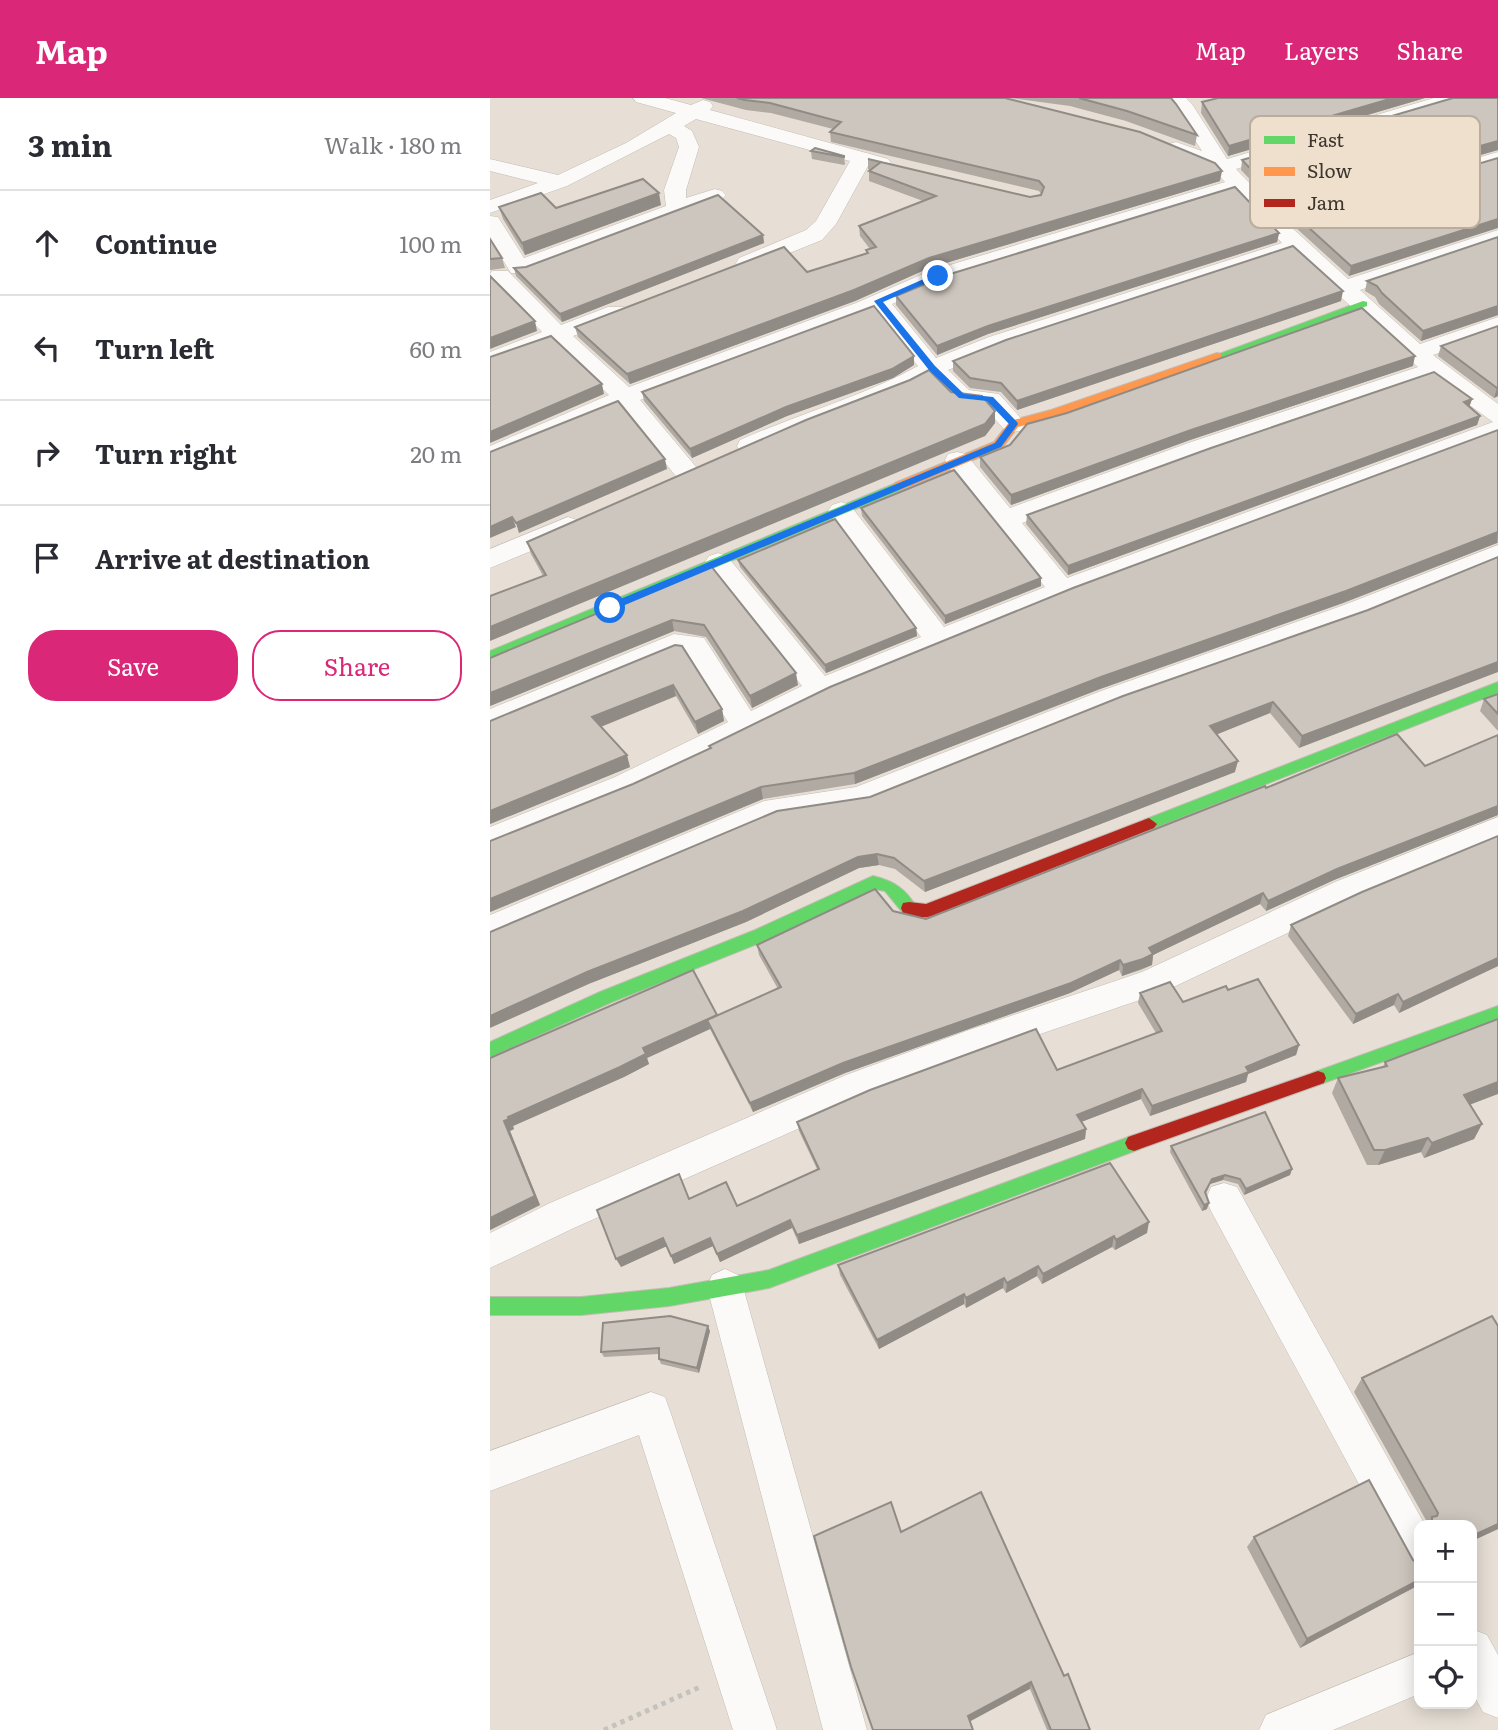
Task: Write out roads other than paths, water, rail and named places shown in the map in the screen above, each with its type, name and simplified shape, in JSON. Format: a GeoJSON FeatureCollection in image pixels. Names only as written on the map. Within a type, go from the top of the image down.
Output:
{"type":"FeatureCollection","features":[{"type":"Feature","properties":{"kind":"street"},"geometry":{"type":"LineString","coordinates":[[643,98],[898,167]]}},
{"type":"Feature","properties":{"kind":"street"},"geometry":{"type":"LineString","coordinates":[[490,207],[560,181],[696,112],[713,98]]}},
{"type":"Feature","properties":{"kind":"street"},"geometry":{"type":"LineString","coordinates":[[1394,116],[1455,98]]}},
{"type":"Feature","properties":{"kind":"street"},"geometry":{"type":"LineString","coordinates":[[1179,103],[1209,101]]}},
{"type":"Feature","properties":{"kind":"street"},"geometry":{"type":"LineString","coordinates":[[1179,103],[1222,167],[1250,197]]}},
{"type":"Feature","properties":{"kind":"street"},"geometry":{"type":"LineString","coordinates":[[670,126],[688,140],[689,147],[675,190],[677,209]]}},
{"type":"Feature","properties":{"kind":"street"},"geometry":{"type":"LineString","coordinates":[[1160,141],[1222,167],[1250,159]]}},
{"type":"Feature","properties":{"kind":"street"},"geometry":{"type":"LineString","coordinates":[[1480,163],[1498,158]]}},
{"type":"Feature","properties":{"kind":"street"},"geometry":{"type":"LineString","coordinates":[[721,272],[814,235],[825,224],[861,159]]}},
{"type":"Feature","properties":{"kind":"street"},"geometry":{"type":"LineString","coordinates":[[490,165],[560,181]]}},
{"type":"Feature","properties":{"kind":"street"},"geometry":{"type":"LineString","coordinates":[[490,455],[625,397],[938,276],[1238,185]]}},
{"type":"Feature","properties":{"kind":"street"},"geometry":{"type":"LineString","coordinates":[[503,275],[715,195]]}},
{"type":"Feature","properties":{"kind":"street"},"geometry":{"type":"LineString","coordinates":[[490,222],[503,275],[557,334],[625,397],[678,478],[711,463]]}},
{"type":"Feature","properties":{"kind":"street"},"geometry":{"type":"LineString","coordinates":[[1281,228],[1426,361],[1498,416]]}},
{"type":"Feature","properties":{"kind":"street"},"geometry":{"type":"LineString","coordinates":[[1346,287],[1498,237]]}},
{"type":"Feature","properties":{"kind":"street"},"geometry":{"type":"LineString","coordinates":[[733,453],[797,424],[902,385],[932,368],[997,342],[1296,244]]}},
{"type":"Feature","properties":{"kind":"street"},"geometry":{"type":"LineString","coordinates":[[878,301],[932,368],[962,397],[989,399],[1014,424]]}},
{"type":"Feature","properties":{"kind":"street"},"geometry":{"type":"LineString","coordinates":[[490,657],[998,445],[1014,424],[1055,413],[1216,358],[1363,303]]}},
{"type":"Feature","properties":{"kind":"street"},"geometry":{"type":"LineString","coordinates":[[490,360],[633,306]]}},
{"type":"Feature","properties":{"kind":"street"},"geometry":{"type":"LineString","coordinates":[[1006,519],[1426,361],[1498,324]]}},
{"type":"Feature","properties":{"kind":"street"},"geometry":{"type":"LineString","coordinates":[[490,840],[625,785],[820,688],[1062,590],[1498,429]]}},
{"type":"Feature","properties":{"kind":"street"},"geometry":{"type":"LineString","coordinates":[[957,460],[1062,590]]}},
{"type":"Feature","properties":{"kind":"street"},"geometry":{"type":"LineString","coordinates":[[841,511],[939,640]]}},
{"type":"Feature","properties":{"kind":"street"},"geometry":{"type":"LineString","coordinates":[[490,559],[587,518]]}},
{"type":"Feature","properties":{"kind":"street"},"geometry":{"type":"LineString","coordinates":[[490,929],[775,809],[859,798],[1111,698],[1354,612],[1498,554]]}},
{"type":"Feature","properties":{"kind":"street"},"geometry":{"type":"LineString","coordinates":[[718,562],[820,688]]}},
{"type":"Feature","properties":{"kind":"street"},"geometry":{"type":"LineString","coordinates":[[490,721],[674,644],[685,643],[694,645],[746,727]]}},
{"type":"Feature","properties":{"kind":"street"},"geometry":{"type":"LineString","coordinates":[[490,1050],[606,996],[761,935],[873,882],[885,882],[896,890],[909,908],[926,911],[1498,687]]}},
{"type":"Feature","properties":{"kind":"street"},"geometry":{"type":"LineString","coordinates":[[490,1251],[563,1215],[858,1086],[970,1044],[1152,982],[1346,891],[1498,829]]}},
{"type":"Feature","properties":{"kind":"street"},"geometry":{"type":"LineString","coordinates":[[490,1306],[581,1306],[668,1297],[769,1279],[1011,1187],[1498,1013]]}},
{"type":"Feature","properties":{"kind":"street"},"geometry":{"type":"LineString","coordinates":[[1224,1199],[1414,1546]]}},
{"type":"Feature","properties":{"kind":"street"},"geometry":{"type":"LineString","coordinates":[[725,1287],[845,1730]]}},
{"type":"Feature","properties":{"kind":"street"},"geometry":{"type":"LineString","coordinates":[[490,1471],[651,1410],[755,1730]]}},
{"type":"Feature","properties":{"kind":"street"},"geometry":{"type":"LineString","coordinates":[[1281,1730],[1414,1675]]}}]}
